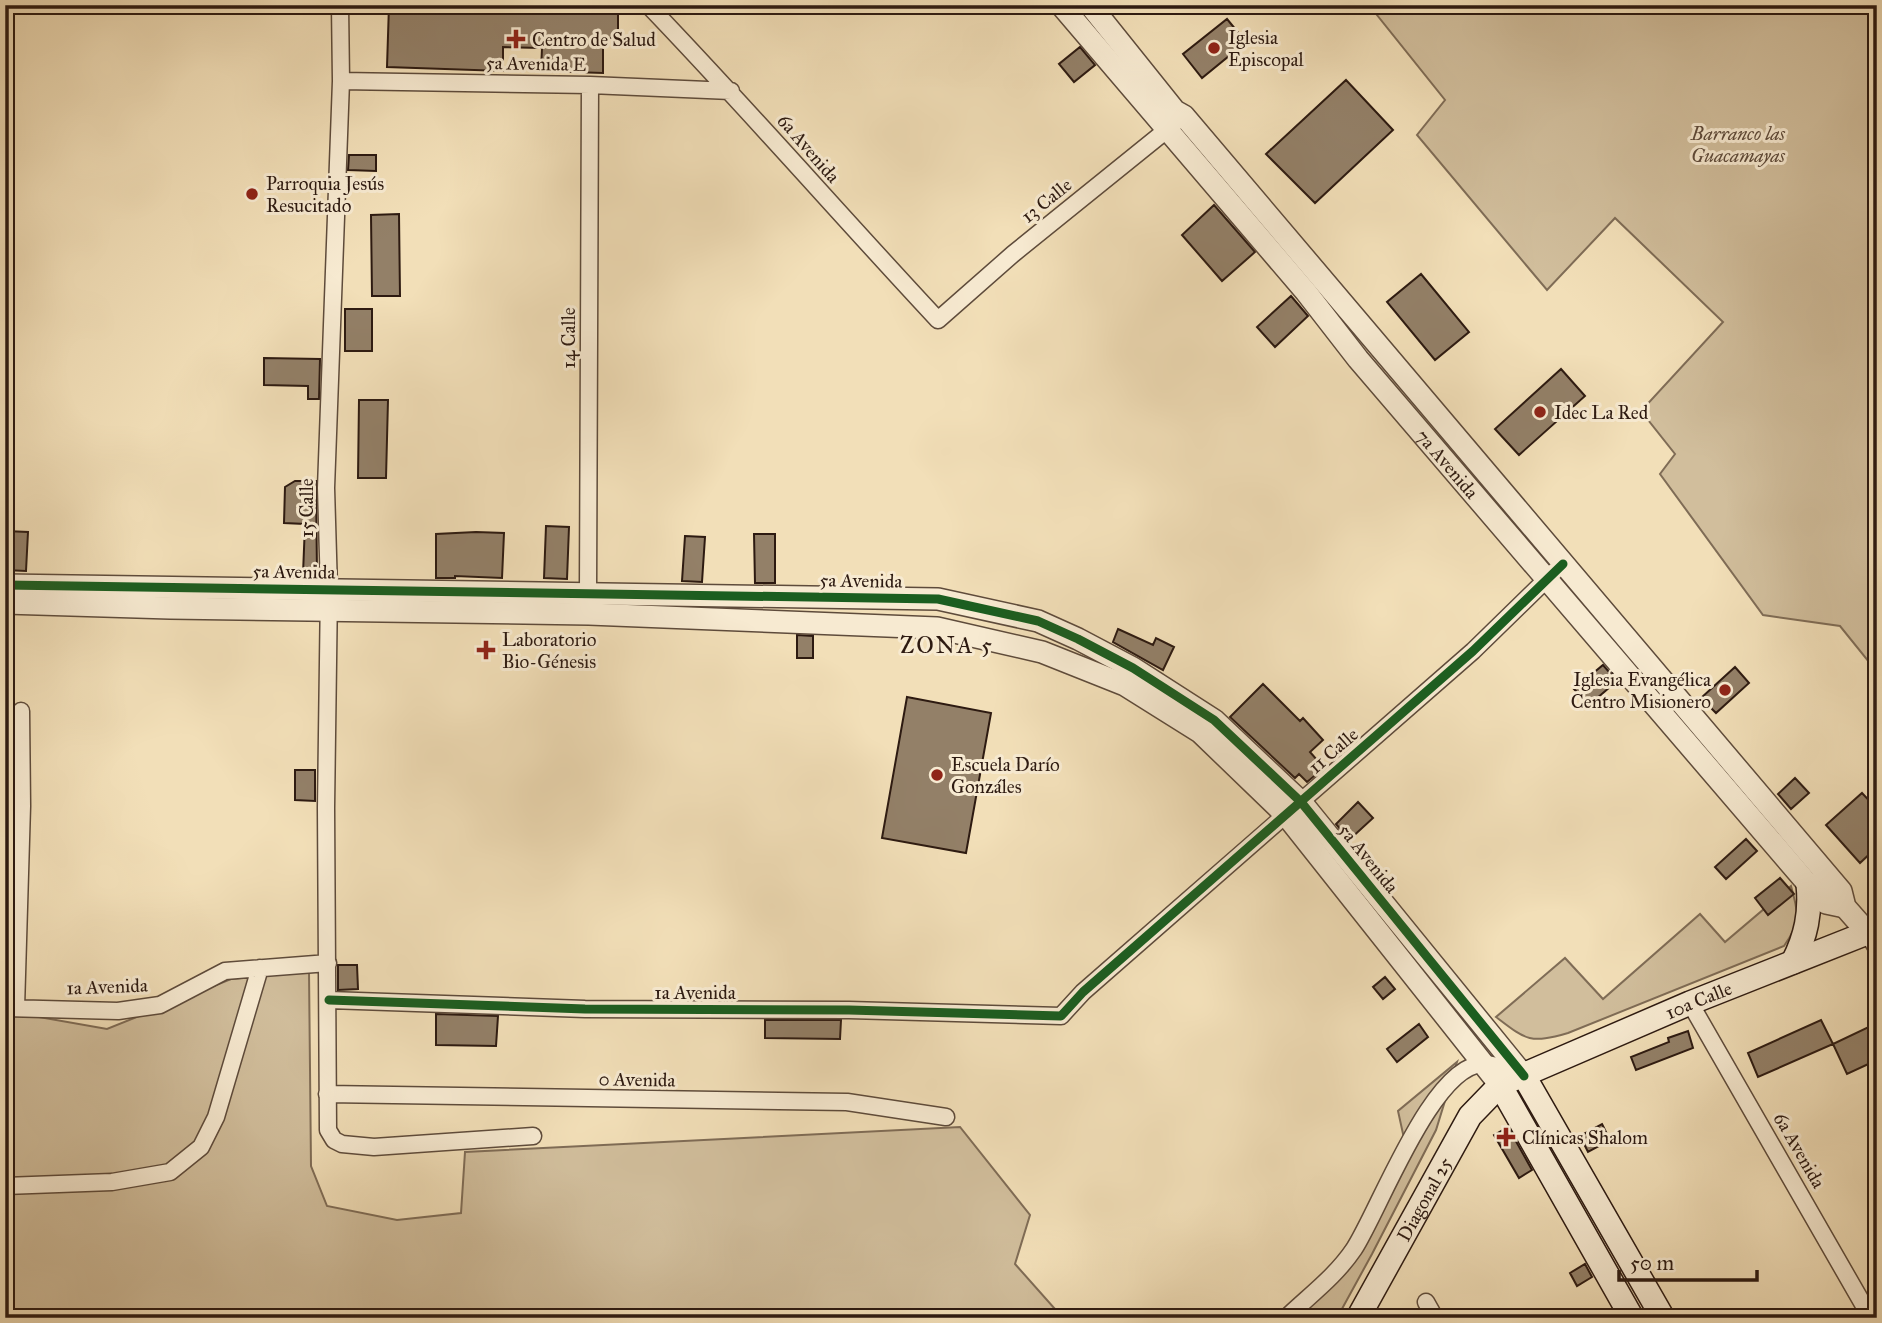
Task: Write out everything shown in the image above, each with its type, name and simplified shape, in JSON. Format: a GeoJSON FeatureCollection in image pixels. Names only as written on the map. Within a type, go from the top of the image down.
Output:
{"type":"FeatureCollection","features":[{"type":"Feature","properties":{"kind":"main road"},"geometry":{"type":"LineString","coordinates":[[1793,962],[1808,925],[1808,884]]}},
{"type":"Feature","properties":{"kind":"main road","name":"10a Calle"},"geometry":{"type":"LineString","coordinates":[[1500,1085],[1793,962],[1874,937]]}},
{"type":"Feature","properties":{"kind":"main road","name":"5a Avenida"},"geometry":{"type":"LineString","coordinates":[[1524,1076],[1663,1318]]}},
{"type":"Feature","properties":{"kind":"main road","name":"5a Avenida"},"geometry":{"type":"LineString","coordinates":[[1500,1085],[1632,1318]]}},
{"type":"Feature","properties":{"kind":"main road","name":"Diagonal 25"},"geometry":{"type":"LineString","coordinates":[[1358,1318],[1470,1116],[1500,1085]]}},
{"type":"Feature","properties":{"kind":"main road"},"geometry":{"type":"LineString","coordinates":[[1616,1289],[1639,1276]]}},
{"type":"Feature","properties":{"kind":"street","name":"15 Calle"},"geometry":{"type":"LineString","coordinates":[[340,5],[341,81],[326,488],[329,589],[326,808],[328,1130],[334,1140],[342,1144],[374,1147],[533,1136]]}},
{"type":"Feature","properties":{"kind":"street","name":"6a Avenida"},"geometry":{"type":"LineString","coordinates":[[648,5],[731,91],[839,214],[938,320]]}},
{"type":"Feature","properties":{"kind":"street","name":"7a Avenida"},"geometry":{"type":"LineString","coordinates":[[1061,5],[1166,130],[1314,286],[1563,564],[1841,891],[1845,907],[1874,937]]}},
{"type":"Feature","properties":{"kind":"street","name":"7a Avenida"},"geometry":{"type":"LineString","coordinates":[[1090,5],[1175,111],[1184,116],[1314,286],[1357,359],[1808,884],[1826,903],[1845,907]]}},
{"type":"Feature","properties":{"kind":"street","name":"5a Avenida E"},"geometry":{"type":"LineString","coordinates":[[341,81],[590,85],[731,91]]}},
{"type":"Feature","properties":{"kind":"street","name":"14 Calle"},"geometry":{"type":"LineString","coordinates":[[588,593],[590,85]]}},
{"type":"Feature","properties":{"kind":"street","name":"13 Calle"},"geometry":{"type":"LineString","coordinates":[[938,320],[1023,245],[1184,116]]}},
{"type":"Feature","properties":{"kind":"street","name":"11 Calle"},"geometry":{"type":"LineString","coordinates":[[1061,1016],[1083,992],[1473,651],[1563,564]]}},
{"type":"Feature","properties":{"kind":"street","name":"5a Avenida"},"geometry":{"type":"LineString","coordinates":[[5,585],[938,599],[1038,621],[1133,668],[1213,720],[1293,808],[1524,1076]]}},
{"type":"Feature","properties":{"kind":"street","name":"5a Avenida"},"geometry":{"type":"LineString","coordinates":[[5,603],[589,614],[937,628],[1042,652],[1125,685],[1200,732],[1293,808],[1500,1085]]}},
{"type":"Feature","properties":{"kind":"street"},"geometry":{"type":"LineString","coordinates":[[10,1008],[22,806],[21,711]]}},
{"type":"Feature","properties":{"kind":"street","name":"1a Avenida"},"geometry":{"type":"LineString","coordinates":[[10,1008],[118,1011],[160,1005],[225,971],[328,963]]}},
{"type":"Feature","properties":{"kind":"street"},"geometry":{"type":"LineString","coordinates":[[5,1186],[112,1182],[170,1172],[201,1147],[216,1117],[260,968]]}},
{"type":"Feature","properties":{"kind":"street","name":"1a Avenida"},"geometry":{"type":"LineString","coordinates":[[329,1000],[585,1009],[849,1010],[1061,1016]]}},
{"type":"Feature","properties":{"kind":"street","name":"6a Avenida"},"geometry":{"type":"LineString","coordinates":[[1690,1003],[1871,1318]]}},
{"type":"Feature","properties":{"kind":"street"},"geometry":{"type":"LineString","coordinates":[[1286,1318],[1332,1278],[1354,1249],[1410,1136],[1452,1080],[1468,1068],[1483,1063],[1524,1076]]}},
{"type":"Feature","properties":{"kind":"street","name":"0 Avenida"},"geometry":{"type":"LineString","coordinates":[[327,1094],[847,1102],[946,1117]]}},
{"type":"Feature","properties":{"kind":"street"},"geometry":{"type":"LineString","coordinates":[[1426,1302],[1435,1318]]}},
{"type":"Feature","properties":{"kind":"green space","name":"Barranco las Guacamayas"},"geometry":{"type":"Polygon","coordinates":[[[1369,5],[1877,5],[1877,672],[1840,626],[1763,615],[1660,474],[1675,454],[1641,411],[1723,322],[1615,218],[1547,290],[1417,135],[1445,100],[1369,5]]]}},
{"type":"Feature","properties":{"kind":"green space"},"geometry":{"type":"Polygon","coordinates":[[[1791,886],[1797,918],[1784,946],[1568,1033],[1529,1038],[1496,1017],[1565,958],[1603,999],[1700,914],[1725,942],[1791,886]]]}},
{"type":"Feature","properties":{"kind":"green space"},"geometry":{"type":"Polygon","coordinates":[[[309,971],[311,1166],[327,1206],[397,1220],[461,1213],[465,1152],[960,1127],[1030,1215],[1015,1264],[1063,1318],[5,1318],[5,1011],[107,1029],[231,979],[309,971]]]}},
{"type":"Feature","properties":{"kind":"green space"},"geometry":{"type":"Polygon","coordinates":[[[1457,1062],[1436,1130],[1337,1318],[1276,1318],[1328,1274],[1407,1152],[1398,1111],[1457,1062]]]}},
{"type":"Feature","properties":{"kind":"building"},"geometry":{"type":"Polygon","coordinates":[[[389,5],[604,5],[604,9],[618,9],[618,38],[603,38],[603,73],[541,71],[542,48],[503,47],[503,71],[387,67],[389,5]]]}},
{"type":"Feature","properties":{"kind":"building","name":"Iglesia Episcopal"},"geometry":{"type":"Polygon","coordinates":[[[1227,19],[1246,42],[1202,78],[1183,54],[1227,19]]]}},
{"type":"Feature","properties":{"kind":"building"},"geometry":{"type":"Polygon","coordinates":[[[1080,47],[1095,65],[1074,82],[1059,64],[1080,47]]]}},
{"type":"Feature","properties":{"kind":"building"},"geometry":{"type":"Polygon","coordinates":[[[1346,80],[1393,130],[1315,203],[1266,154],[1346,80]]]}},
{"type":"Feature","properties":{"kind":"building"},"geometry":{"type":"Polygon","coordinates":[[[349,155],[376,155],[376,171],[348,170],[349,155]]]}},
{"type":"Feature","properties":{"kind":"building"},"geometry":{"type":"Polygon","coordinates":[[[1214,205],[1255,252],[1222,281],[1182,235],[1214,205]]]}},
{"type":"Feature","properties":{"kind":"building"},"geometry":{"type":"Polygon","coordinates":[[[399,214],[400,296],[372,296],[371,215],[399,214]]]}},
{"type":"Feature","properties":{"kind":"building"},"geometry":{"type":"Polygon","coordinates":[[[1421,274],[1469,332],[1435,360],[1387,302],[1421,274]]]}},
{"type":"Feature","properties":{"kind":"building"},"geometry":{"type":"Polygon","coordinates":[[[1291,296],[1308,316],[1275,347],[1257,327],[1291,296]]]}},
{"type":"Feature","properties":{"kind":"building"},"geometry":{"type":"Polygon","coordinates":[[[345,309],[372,309],[372,351],[345,351],[345,309]]]}},
{"type":"Feature","properties":{"kind":"building"},"geometry":{"type":"Polygon","coordinates":[[[264,358],[320,359],[319,399],[308,399],[308,386],[264,385],[264,358]]]}},
{"type":"Feature","properties":{"kind":"building","name":"Idec La Red"},"geometry":{"type":"Polygon","coordinates":[[[1561,369],[1585,396],[1519,455],[1495,429],[1561,369]]]}},
{"type":"Feature","properties":{"kind":"building"},"geometry":{"type":"Polygon","coordinates":[[[359,400],[388,400],[386,478],[358,478],[359,400]]]}},
{"type":"Feature","properties":{"kind":"building"},"geometry":{"type":"Polygon","coordinates":[[[295,481],[316,481],[317,574],[303,574],[305,524],[284,523],[285,487],[295,481]]]}},
{"type":"Feature","properties":{"kind":"building"},"geometry":{"type":"Polygon","coordinates":[[[546,526],[569,527],[567,579],[544,578],[546,526]]]}},
{"type":"Feature","properties":{"kind":"building"},"geometry":{"type":"Polygon","coordinates":[[[5,531],[28,532],[26,571],[5,570],[5,531]]]}},
{"type":"Feature","properties":{"kind":"building"},"geometry":{"type":"Polygon","coordinates":[[[504,533],[502,578],[436,578],[436,534],[504,533]]]}},
{"type":"Feature","properties":{"kind":"building"},"geometry":{"type":"Polygon","coordinates":[[[754,534],[775,534],[775,583],[755,583],[754,534]]]}},
{"type":"Feature","properties":{"kind":"building"},"geometry":{"type":"Polygon","coordinates":[[[685,536],[705,537],[702,582],[682,581],[685,536]]]}},
{"type":"Feature","properties":{"kind":"building"},"geometry":{"type":"Polygon","coordinates":[[[1118,629],[1153,645],[1156,638],[1174,647],[1163,670],[1113,642],[1118,629]]]}},
{"type":"Feature","properties":{"kind":"building"},"geometry":{"type":"Polygon","coordinates":[[[797,635],[813,636],[813,658],[797,658],[797,635]]]}},
{"type":"Feature","properties":{"kind":"building"},"geometry":{"type":"Polygon","coordinates":[[[1603,665],[1617,681],[1589,705],[1574,689],[1603,665]]]}},
{"type":"Feature","properties":{"kind":"building","name":"Iglesia Evangélica Centro Misionero"},"geometry":{"type":"Polygon","coordinates":[[[1735,667],[1749,683],[1716,713],[1701,698],[1735,667]]]}},
{"type":"Feature","properties":{"kind":"building"},"geometry":{"type":"Polygon","coordinates":[[[1263,684],[1300,721],[1303,718],[1323,740],[1310,752],[1324,768],[1307,782],[1299,774],[1295,778],[1230,717],[1263,684]]]}},
{"type":"Feature","properties":{"kind":"building","name":"Escuela Darío Gonzáles"},"geometry":{"type":"Polygon","coordinates":[[[907,697],[991,713],[966,853],[882,838],[907,697]]]}},
{"type":"Feature","properties":{"kind":"building"},"geometry":{"type":"Polygon","coordinates":[[[295,770],[315,770],[315,801],[295,800],[295,770]]]}},
{"type":"Feature","properties":{"kind":"building"},"geometry":{"type":"Polygon","coordinates":[[[1795,778],[1809,793],[1791,809],[1778,794],[1795,778]]]}},
{"type":"Feature","properties":{"kind":"building"},"geometry":{"type":"Polygon","coordinates":[[[1862,793],[1877,809],[1877,847],[1860,863],[1826,825],[1862,793]]]}},
{"type":"Feature","properties":{"kind":"building"},"geometry":{"type":"Polygon","coordinates":[[[1358,802],[1373,818],[1349,840],[1336,824],[1358,802]]]}},
{"type":"Feature","properties":{"kind":"building"},"geometry":{"type":"Polygon","coordinates":[[[1746,839],[1757,851],[1726,879],[1715,867],[1746,839]]]}},
{"type":"Feature","properties":{"kind":"building"},"geometry":{"type":"Polygon","coordinates":[[[1780,878],[1794,894],[1768,915],[1755,898],[1780,878]]]}},
{"type":"Feature","properties":{"kind":"building"},"geometry":{"type":"Polygon","coordinates":[[[338,965],[357,965],[358,989],[338,990],[338,965]]]}},
{"type":"Feature","properties":{"kind":"building"},"geometry":{"type":"Polygon","coordinates":[[[1385,977],[1395,989],[1383,999],[1373,987],[1385,977]]]}},
{"type":"Feature","properties":{"kind":"building"},"geometry":{"type":"Polygon","coordinates":[[[436,1014],[498,1016],[496,1046],[436,1045],[436,1014]]]}},
{"type":"Feature","properties":{"kind":"building"},"geometry":{"type":"Polygon","coordinates":[[[765,1020],[841,1020],[840,1039],[765,1038],[765,1020]]]}},
{"type":"Feature","properties":{"kind":"building"},"geometry":{"type":"Polygon","coordinates":[[[1821,1020],[1833,1044],[1758,1077],[1748,1053],[1821,1020]]]}},
{"type":"Feature","properties":{"kind":"building"},"geometry":{"type":"Polygon","coordinates":[[[1877,1023],[1877,1060],[1847,1074],[1833,1044],[1877,1023]]]}},
{"type":"Feature","properties":{"kind":"building"},"geometry":{"type":"Polygon","coordinates":[[[1419,1024],[1428,1037],[1397,1062],[1387,1049],[1419,1024]]]}},
{"type":"Feature","properties":{"kind":"building"},"geometry":{"type":"Polygon","coordinates":[[[1688,1031],[1693,1048],[1636,1070],[1631,1057],[1669,1042],[1668,1038],[1688,1031]]]}},
{"type":"Feature","properties":{"kind":"building"},"geometry":{"type":"Polygon","coordinates":[[[1602,1124],[1610,1140],[1588,1152],[1580,1136],[1602,1124]]]}},
{"type":"Feature","properties":{"kind":"building"},"geometry":{"type":"Polygon","coordinates":[[[1508,1127],[1532,1170],[1519,1178],[1494,1135],[1508,1127]]]}},
{"type":"Feature","properties":{"kind":"building"},"geometry":{"type":"Polygon","coordinates":[[[1585,1264],[1592,1277],[1577,1286],[1570,1273],[1585,1264]]]}},
{"type":"Feature","properties":{"kind":"cycle path"},"geometry":{"type":"LineString","coordinates":[[329,1000],[585,1009],[849,1010],[1061,1016],[1083,992],[1473,651],[1563,564]]}},
{"type":"Feature","properties":{"kind":"cycle path"},"geometry":{"type":"LineString","coordinates":[[5,585],[938,599],[1038,621],[1133,668],[1214,720],[1301,802],[1524,1076]]}},
{"type":"Feature","properties":{"kind":"place","name":"Centro de Salud"},"geometry":{"type":"Point","coordinates":[516,39]}},
{"type":"Feature","properties":{"kind":"place","name":"Iglesia Episcopal"},"geometry":{"type":"Point","coordinates":[1214,48]}},
{"type":"Feature","properties":{"kind":"place","name":"Parroquia Jesús Resucitado"},"geometry":{"type":"Point","coordinates":[252,194]}},
{"type":"Feature","properties":{"kind":"place","name":"Idec La Red"},"geometry":{"type":"Point","coordinates":[1540,412]}},
{"type":"Feature","properties":{"kind":"place","name":"Laboratorio Bio-Génesis"},"geometry":{"type":"Point","coordinates":[486,650]}},
{"type":"Feature","properties":{"kind":"place","name":"Iglesia Evangélica Centro Misionero"},"geometry":{"type":"Point","coordinates":[1725,690]}},
{"type":"Feature","properties":{"kind":"place","name":"Escuela Darío Gonzáles"},"geometry":{"type":"Point","coordinates":[937,775]}},
{"type":"Feature","properties":{"kind":"place","name":"Clínicas Shalom"},"geometry":{"type":"Point","coordinates":[1506,1137]}},
{"type":"Feature","properties":{"kind":"district","name":"ZONA 5"},"geometry":{"type":"Point","coordinates":[947,645]}}]}
